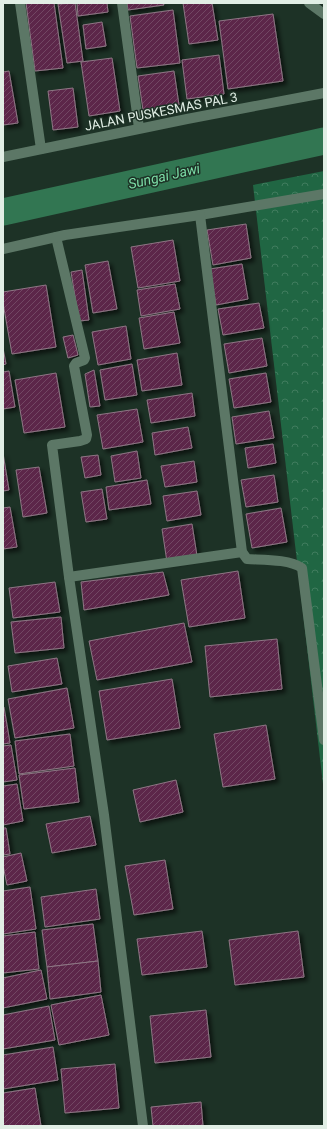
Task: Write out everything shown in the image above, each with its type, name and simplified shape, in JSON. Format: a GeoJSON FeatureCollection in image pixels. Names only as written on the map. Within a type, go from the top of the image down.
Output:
{"type":"FeatureCollection","features":[{"type":"Feature","properties":{"kind":"street"},"geometry":{"type":"LineString","coordinates":[[20,3],[41,150]]}},
{"type":"Feature","properties":{"kind":"street"},"geometry":{"type":"LineString","coordinates":[[122,3],[139,128]]}},
{"type":"Feature","properties":{"kind":"street"},"geometry":{"type":"LineString","coordinates":[[309,3],[324,14]]}},
{"type":"Feature","properties":{"kind":"street","name":"JALAN PUSKESMAS PAL 3"},"geometry":{"type":"LineString","coordinates":[[3,157],[139,128],[324,93]]}},
{"type":"Feature","properties":{"kind":"street"},"geometry":{"type":"LineString","coordinates":[[3,249],[56,237],[324,194]]}},
{"type":"Feature","properties":{"kind":"street"},"geometry":{"type":"LineString","coordinates":[[200,215],[242,552],[247,559],[288,562],[296,564],[302,568],[324,740]]}},
{"type":"Feature","properties":{"kind":"street"},"geometry":{"type":"LineString","coordinates":[[56,237],[84,358],[84,360],[76,362],[74,366],[86,439],[52,445],[68,577],[104,815],[143,1126]]}},
{"type":"Feature","properties":{"kind":"street"},"geometry":{"type":"LineString","coordinates":[[68,577],[242,552]]}},
{"type":"Feature","properties":{"kind":"green space"},"geometry":{"type":"Polygon","coordinates":[[[324,171],[324,784],[323,784],[253,185],[324,171]]]}},
{"type":"Feature","properties":{"kind":"building"},"geometry":{"type":"Polygon","coordinates":[[[26,3],[54,3],[63,68],[35,71],[26,3]]]}},
{"type":"Feature","properties":{"kind":"building"},"geometry":{"type":"Polygon","coordinates":[[[75,3],[83,61],[67,63],[58,4],[75,3]]]}},
{"type":"Feature","properties":{"kind":"building"},"geometry":{"type":"Polygon","coordinates":[[[77,3],[107,3],[108,12],[78,16],[77,3]]]}},
{"type":"Feature","properties":{"kind":"building"},"geometry":{"type":"Polygon","coordinates":[[[127,3],[163,3],[164,5],[128,10],[127,3]]]}},
{"type":"Feature","properties":{"kind":"building"},"geometry":{"type":"Polygon","coordinates":[[[183,3],[212,3],[218,40],[189,44],[183,3]]]}},
{"type":"Feature","properties":{"kind":"building"},"geometry":{"type":"Polygon","coordinates":[[[173,10],[180,63],[137,68],[130,16],[173,10]]]}},
{"type":"Feature","properties":{"kind":"building"},"geometry":{"type":"Polygon","coordinates":[[[273,14],[283,81],[228,89],[219,21],[273,14]]]}},
{"type":"Feature","properties":{"kind":"building"},"geometry":{"type":"Polygon","coordinates":[[[102,22],[106,46],[86,49],[83,25],[102,22]]]}},
{"type":"Feature","properties":{"kind":"building"},"geometry":{"type":"Polygon","coordinates":[[[219,55],[224,94],[187,99],[182,60],[219,55]]]}},
{"type":"Feature","properties":{"kind":"building"},"geometry":{"type":"Polygon","coordinates":[[[112,58],[120,111],[89,116],[81,62],[112,58]]]}},
{"type":"Feature","properties":{"kind":"building"},"geometry":{"type":"Polygon","coordinates":[[[9,71],[18,123],[3,125],[3,72],[9,71]]]}},
{"type":"Feature","properties":{"kind":"building"},"geometry":{"type":"Polygon","coordinates":[[[174,71],[179,105],[143,110],[138,76],[174,71]]]}},
{"type":"Feature","properties":{"kind":"building"},"geometry":{"type":"Polygon","coordinates":[[[73,88],[78,127],[53,130],[48,91],[73,88]]]}},
{"type":"Feature","properties":{"kind":"building"},"geometry":{"type":"Polygon","coordinates":[[[246,224],[251,258],[213,265],[207,230],[246,224]]]}},
{"type":"Feature","properties":{"kind":"building"},"geometry":{"type":"Polygon","coordinates":[[[173,240],[180,281],[138,288],[131,247],[173,240]]]}},
{"type":"Feature","properties":{"kind":"building"},"geometry":{"type":"Polygon","coordinates":[[[108,261],[117,309],[93,313],[85,265],[108,261]]]}},
{"type":"Feature","properties":{"kind":"building"},"geometry":{"type":"Polygon","coordinates":[[[242,264],[248,299],[216,305],[210,269],[242,264]]]}},
{"type":"Feature","properties":{"kind":"building"},"geometry":{"type":"Polygon","coordinates":[[[82,270],[89,320],[79,321],[71,272],[82,270]]]}},
{"type":"Feature","properties":{"kind":"building"},"geometry":{"type":"Polygon","coordinates":[[[175,284],[180,309],[141,316],[137,290],[175,284]]]}},
{"type":"Feature","properties":{"kind":"building"},"geometry":{"type":"Polygon","coordinates":[[[46,285],[56,347],[12,354],[3,303],[3,292],[46,285]]]}},
{"type":"Feature","properties":{"kind":"building"},"geometry":{"type":"Polygon","coordinates":[[[259,303],[264,328],[223,335],[218,309],[259,303]]]}},
{"type":"Feature","properties":{"kind":"building"},"geometry":{"type":"Polygon","coordinates":[[[174,312],[180,343],[144,349],[139,318],[174,312]]]}},
{"type":"Feature","properties":{"kind":"building"},"geometry":{"type":"Polygon","coordinates":[[[126,326],[131,359],[98,365],[92,332],[126,326]]]}},
{"type":"Feature","properties":{"kind":"building"},"geometry":{"type":"Polygon","coordinates":[[[73,335],[78,355],[68,358],[63,337],[73,335]]]}},
{"type":"Feature","properties":{"kind":"building"},"geometry":{"type":"Polygon","coordinates":[[[262,338],[267,366],[229,373],[224,344],[262,338]]]}},
{"type":"Feature","properties":{"kind":"building"},"geometry":{"type":"Polygon","coordinates":[[[3,348],[6,364],[3,365],[3,348]]]}},
{"type":"Feature","properties":{"kind":"building"},"geometry":{"type":"Polygon","coordinates":[[[177,353],[182,385],[142,391],[137,360],[177,353]]]}},
{"type":"Feature","properties":{"kind":"building"},"geometry":{"type":"Polygon","coordinates":[[[132,364],[137,395],[105,400],[100,370],[132,364]]]}},
{"type":"Feature","properties":{"kind":"building"},"geometry":{"type":"Polygon","coordinates":[[[94,370],[100,406],[90,407],[85,374],[94,370]]]}},
{"type":"Feature","properties":{"kind":"building"},"geometry":{"type":"Polygon","coordinates":[[[9,371],[15,407],[3,409],[3,372],[9,371]]]}},
{"type":"Feature","properties":{"kind":"building"},"geometry":{"type":"Polygon","coordinates":[[[56,373],[65,427],[24,433],[15,380],[56,373]]]}},
{"type":"Feature","properties":{"kind":"building"},"geometry":{"type":"Polygon","coordinates":[[[266,373],[271,402],[234,408],[229,379],[266,373]]]}},
{"type":"Feature","properties":{"kind":"building"},"geometry":{"type":"Polygon","coordinates":[[[192,393],[195,416],[151,423],[147,400],[192,393]]]}},
{"type":"Feature","properties":{"kind":"building"},"geometry":{"type":"Polygon","coordinates":[[[137,409],[143,442],[103,449],[97,415],[137,409]]]}},
{"type":"Feature","properties":{"kind":"building"},"geometry":{"type":"Polygon","coordinates":[[[269,411],[274,438],[236,444],[232,417],[269,411]]]}},
{"type":"Feature","properties":{"kind":"building"},"geometry":{"type":"Polygon","coordinates":[[[188,427],[192,448],[155,455],[152,433],[188,427]]]}},
{"type":"Feature","properties":{"kind":"building"},"geometry":{"type":"Polygon","coordinates":[[[273,444],[276,463],[248,468],[245,448],[273,444]]]}},
{"type":"Feature","properties":{"kind":"building"},"geometry":{"type":"Polygon","coordinates":[[[137,451],[141,478],[115,482],[111,456],[137,451]]]}},
{"type":"Feature","properties":{"kind":"building"},"geometry":{"type":"Polygon","coordinates":[[[3,453],[9,490],[3,491],[3,453]]]}},
{"type":"Feature","properties":{"kind":"building"},"geometry":{"type":"Polygon","coordinates":[[[98,455],[101,475],[85,478],[81,457],[98,455]]]}},
{"type":"Feature","properties":{"kind":"building"},"geometry":{"type":"Polygon","coordinates":[[[194,461],[197,482],[165,487],[161,466],[194,461]]]}},
{"type":"Feature","properties":{"kind":"building"},"geometry":{"type":"Polygon","coordinates":[[[39,467],[47,513],[23,517],[16,470],[39,467]]]}},
{"type":"Feature","properties":{"kind":"building"},"geometry":{"type":"Polygon","coordinates":[[[274,475],[278,502],[246,507],[241,480],[274,475]]]}},
{"type":"Feature","properties":{"kind":"building"},"geometry":{"type":"Polygon","coordinates":[[[147,480],[151,504],[109,510],[106,487],[147,480]]]}},
{"type":"Feature","properties":{"kind":"building"},"geometry":{"type":"Polygon","coordinates":[[[102,489],[107,519],[86,522],[81,492],[102,489]]]}},
{"type":"Feature","properties":{"kind":"building"},"geometry":{"type":"Polygon","coordinates":[[[197,491],[201,515],[167,521],[163,496],[197,491]]]}},
{"type":"Feature","properties":{"kind":"building"},"geometry":{"type":"Polygon","coordinates":[[[10,507],[17,547],[3,549],[3,508],[10,507]]]}},
{"type":"Feature","properties":{"kind":"building"},"geometry":{"type":"Polygon","coordinates":[[[281,508],[287,542],[252,548],[246,514],[281,508]]]}},
{"type":"Feature","properties":{"kind":"building"},"geometry":{"type":"Polygon","coordinates":[[[192,524],[197,556],[167,562],[162,529],[192,524]]]}},
{"type":"Feature","properties":{"kind":"building"},"geometry":{"type":"Polygon","coordinates":[[[238,571],[245,618],[189,627],[181,580],[238,571]]]}},
{"type":"Feature","properties":{"kind":"building"},"geometry":{"type":"Polygon","coordinates":[[[163,572],[169,595],[84,610],[81,582],[163,572]]]}},
{"type":"Feature","properties":{"kind":"building"},"geometry":{"type":"Polygon","coordinates":[[[55,582],[60,612],[13,618],[9,588],[55,582]]]}},
{"type":"Feature","properties":{"kind":"building"},"geometry":{"type":"Polygon","coordinates":[[[61,617],[64,648],[15,653],[11,622],[61,617]]]}},
{"type":"Feature","properties":{"kind":"building"},"geometry":{"type":"Polygon","coordinates":[[[184,623],[192,662],[97,680],[89,641],[184,623]]]}},
{"type":"Feature","properties":{"kind":"building"},"geometry":{"type":"Polygon","coordinates":[[[277,639],[282,689],[210,697],[205,646],[277,639]]]}},
{"type":"Feature","properties":{"kind":"building"},"geometry":{"type":"Polygon","coordinates":[[[57,658],[62,684],[12,692],[8,666],[57,658]]]}},
{"type":"Feature","properties":{"kind":"building"},"geometry":{"type":"Polygon","coordinates":[[[172,679],[180,728],[107,740],[99,691],[172,679]]]}},
{"type":"Feature","properties":{"kind":"building"},"geometry":{"type":"Polygon","coordinates":[[[67,688],[74,728],[15,738],[8,699],[67,688]]]}},
{"type":"Feature","properties":{"kind":"building"},"geometry":{"type":"Polygon","coordinates":[[[4,707],[10,743],[3,744],[3,708],[4,707]]]}},
{"type":"Feature","properties":{"kind":"building"},"geometry":{"type":"Polygon","coordinates":[[[266,725],[275,779],[223,787],[214,734],[266,725]]]}},
{"type":"Feature","properties":{"kind":"building"},"geometry":{"type":"Polygon","coordinates":[[[70,734],[74,766],[19,774],[15,741],[70,734]]]}},
{"type":"Feature","properties":{"kind":"building"},"geometry":{"type":"Polygon","coordinates":[[[11,745],[17,780],[3,782],[3,746],[11,745]]]}},
{"type":"Feature","properties":{"kind":"building"},"geometry":{"type":"Polygon","coordinates":[[[75,768],[79,802],[24,809],[19,775],[75,768]]]}},
{"type":"Feature","properties":{"kind":"building"},"geometry":{"type":"Polygon","coordinates":[[[176,780],[183,812],[140,822],[133,790],[176,780]]]}},
{"type":"Feature","properties":{"kind":"building"},"geometry":{"type":"Polygon","coordinates":[[[17,784],[23,821],[3,825],[3,786],[17,784]]]}},
{"type":"Feature","properties":{"kind":"building"},"geometry":{"type":"Polygon","coordinates":[[[90,816],[96,845],[52,853],[46,824],[90,816]]]}},
{"type":"Feature","properties":{"kind":"building"},"geometry":{"type":"Polygon","coordinates":[[[3,828],[6,828],[10,854],[3,855],[3,828]]]}},
{"type":"Feature","properties":{"kind":"building"},"geometry":{"type":"Polygon","coordinates":[[[21,853],[27,881],[7,885],[3,857],[21,853]]]}},
{"type":"Feature","properties":{"kind":"building"},"geometry":{"type":"Polygon","coordinates":[[[165,860],[173,909],[134,915],[125,866],[165,860]]]}},
{"type":"Feature","properties":{"kind":"building"},"geometry":{"type":"Polygon","coordinates":[[[30,887],[36,929],[3,934],[3,891],[30,887]]]}},
{"type":"Feature","properties":{"kind":"building"},"geometry":{"type":"Polygon","coordinates":[[[96,889],[100,919],[45,927],[41,897],[96,889]]]}},
{"type":"Feature","properties":{"kind":"building"},"geometry":{"type":"Polygon","coordinates":[[[93,924],[98,961],[47,967],[42,930],[93,924]]]}},
{"type":"Feature","properties":{"kind":"building"},"geometry":{"type":"Polygon","coordinates":[[[202,931],[207,967],[142,975],[137,939],[202,931]]]}},
{"type":"Feature","properties":{"kind":"building"},"geometry":{"type":"Polygon","coordinates":[[[298,931],[304,977],[235,985],[229,940],[298,931]]]}},
{"type":"Feature","properties":{"kind":"building"},"geometry":{"type":"Polygon","coordinates":[[[35,932],[39,969],[3,973],[3,936],[35,932]]]}},
{"type":"Feature","properties":{"kind":"building"},"geometry":{"type":"Polygon","coordinates":[[[98,961],[101,992],[50,999],[47,967],[98,961]]]}},
{"type":"Feature","properties":{"kind":"building"},"geometry":{"type":"Polygon","coordinates":[[[41,970],[47,999],[3,1008],[3,978],[41,970]]]}},
{"type":"Feature","properties":{"kind":"building"},"geometry":{"type":"Polygon","coordinates":[[[101,995],[109,1035],[59,1045],[51,1005],[101,995]]]}},
{"type":"Feature","properties":{"kind":"building"},"geometry":{"type":"Polygon","coordinates":[[[49,1006],[55,1040],[3,1049],[3,1015],[49,1006]]]}},
{"type":"Feature","properties":{"kind":"building"},"geometry":{"type":"Polygon","coordinates":[[[206,1010],[211,1057],[155,1063],[150,1016],[206,1010]]]}},
{"type":"Feature","properties":{"kind":"building"},"geometry":{"type":"Polygon","coordinates":[[[53,1047],[58,1080],[3,1089],[3,1055],[53,1047]]]}},
{"type":"Feature","properties":{"kind":"building"},"geometry":{"type":"Polygon","coordinates":[[[115,1064],[119,1108],[65,1113],[61,1069],[115,1064]]]}},
{"type":"Feature","properties":{"kind":"building"},"geometry":{"type":"Polygon","coordinates":[[[35,1088],[41,1126],[3,1126],[3,1093],[35,1088]]]}},
{"type":"Feature","properties":{"kind":"building"},"geometry":{"type":"Polygon","coordinates":[[[201,1102],[203,1126],[153,1126],[151,1107],[201,1102]]]}},
{"type":"Feature","properties":{"kind":"waterway","name":"Sungai Jawi"},"geometry":{"type":"LineString","coordinates":[[3,212],[324,141]]}}]}
